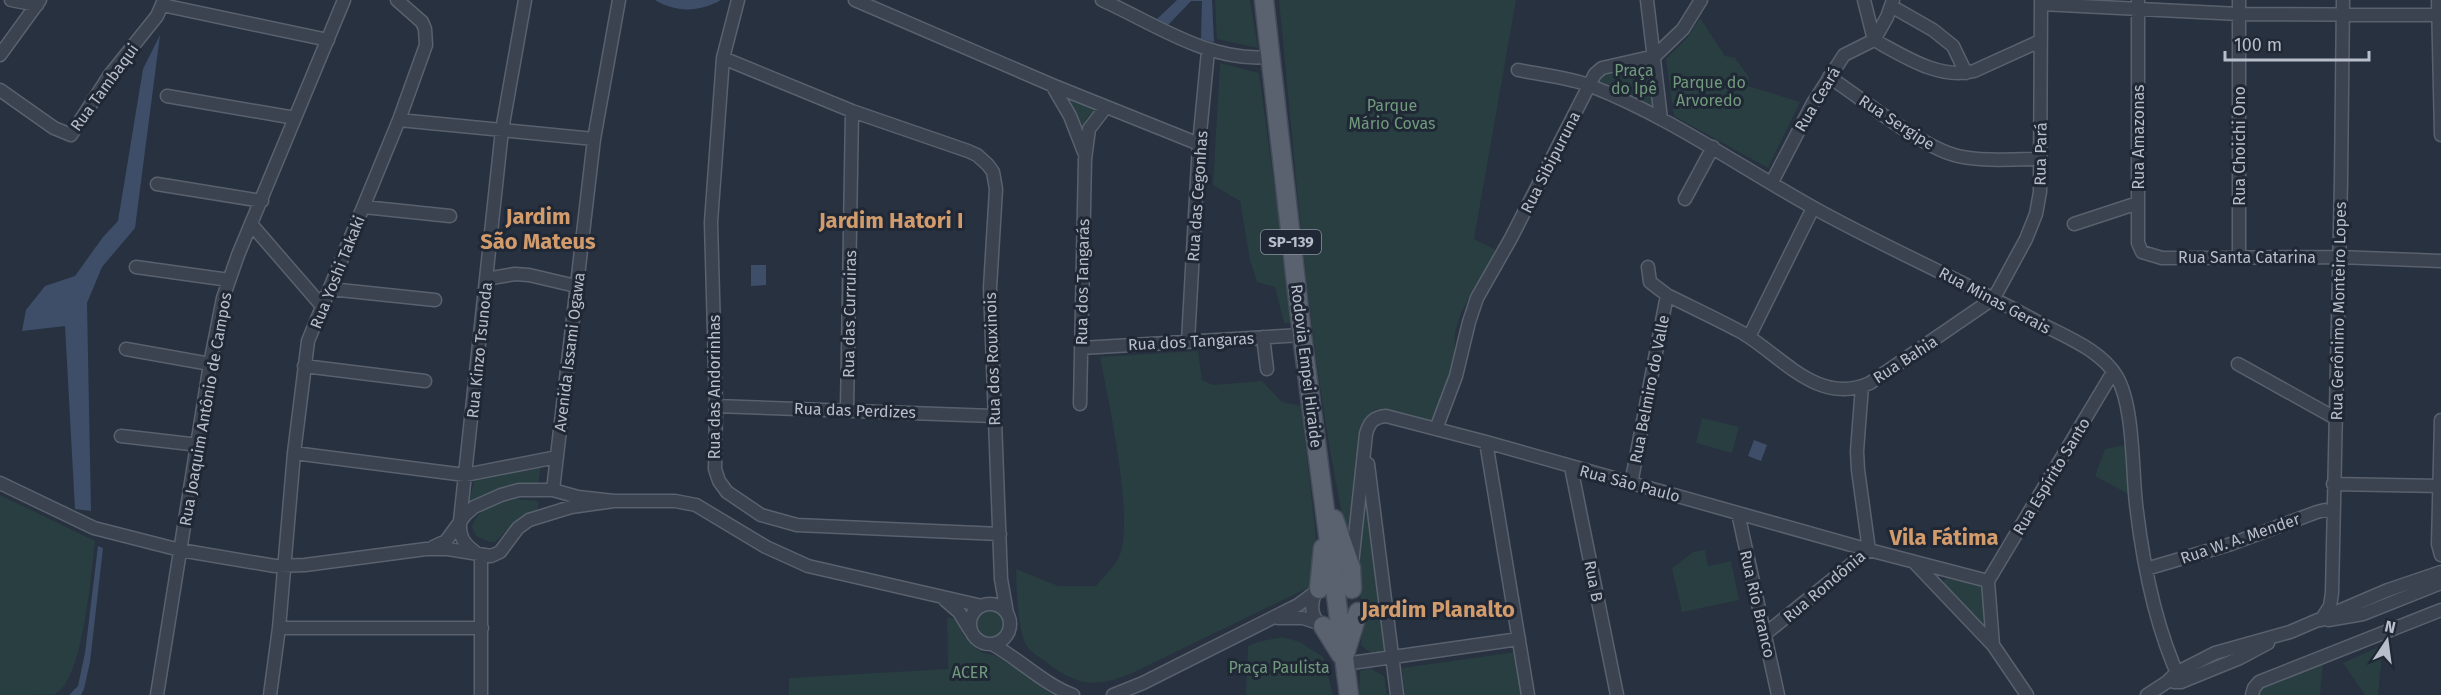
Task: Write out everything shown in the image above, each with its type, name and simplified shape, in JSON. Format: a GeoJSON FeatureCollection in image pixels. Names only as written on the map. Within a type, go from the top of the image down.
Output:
{"type":"FeatureCollection","features":[{"type":"Feature","properties":{"kind":"main road","name":"Rodovia Empei Hiraide"},"geometry":{"type":"LineString","coordinates":[[1264,0],[1302,335],[1322,483]]}},
{"type":"Feature","properties":{"kind":"main road"},"geometry":{"type":"LineString","coordinates":[[1322,483],[1351,568],[1353,590]]}},
{"type":"Feature","properties":{"kind":"main road"},"geometry":{"type":"LineString","coordinates":[[1322,483],[1323,588],[1327,626],[1344,661],[1349,695]]}},
{"type":"Feature","properties":{"kind":"main road"},"geometry":{"type":"LineString","coordinates":[[1344,661],[1358,612]]}},
{"type":"Feature","properties":{"kind":"street"},"geometry":{"type":"LineString","coordinates":[[11,0],[38,2]]}},
{"type":"Feature","properties":{"kind":"street","name":"Rua Joaquim Antônio de Campos"},"geometry":{"type":"LineString","coordinates":[[157,695],[199,445],[210,364],[229,280],[344,0]]}},
{"type":"Feature","properties":{"kind":"street","name":"Rua Yoshi Takaki"},"geometry":{"type":"LineString","coordinates":[[270,695],[279,628],[294,453],[308,340],[423,56],[426,28],[418,16],[397,0]]}},
{"type":"Feature","properties":{"kind":"street","name":"Rua Kinzo Tsunoda"},"geometry":{"type":"LineString","coordinates":[[460,521],[502,130],[525,0]]}},
{"type":"Feature","properties":{"kind":"street","name":"Avenida Issami Ogawa"},"geometry":{"type":"LineString","coordinates":[[550,513],[557,501],[553,490],[594,140],[619,0]]}},
{"type":"Feature","properties":{"kind":"street","name":"Rua das Andorinhas"},"geometry":{"type":"LineString","coordinates":[[738,0],[723,58],[711,222],[716,405],[715,469],[719,481],[727,492],[761,515],[797,525],[1000,534]]}},
{"type":"Feature","properties":{"kind":"street"},"geometry":{"type":"LineString","coordinates":[[855,0],[1052,85],[1199,144]]}},
{"type":"Feature","properties":{"kind":"street"},"geometry":{"type":"LineString","coordinates":[[1102,0],[1208,51],[1240,57],[1269,57]]}},
{"type":"Feature","properties":{"kind":"street"},"geometry":{"type":"LineString","coordinates":[[1647,0],[1661,119]]}},
{"type":"Feature","properties":{"kind":"street"},"geometry":{"type":"LineString","coordinates":[[1589,85],[1602,68],[1655,56],[1683,29],[1701,0]]}},
{"type":"Feature","properties":{"kind":"street"},"geometry":{"type":"LineString","coordinates":[[1864,0],[1874,40]]}},
{"type":"Feature","properties":{"kind":"street","name":"Rua Choichi Ono"},"geometry":{"type":"LineString","coordinates":[[2239,0],[2239,257]]}},
{"type":"Feature","properties":{"kind":"street","name":"Rua Gerônimo Monteiro Lopes"},"geometry":{"type":"LineString","coordinates":[[2321,620],[2330,606],[2332,593],[2343,0]]}},
{"type":"Feature","properties":{"kind":"street"},"geometry":{"type":"LineString","coordinates":[[2438,0],[2441,135]]}},
{"type":"Feature","properties":{"kind":"street"},"geometry":{"type":"LineString","coordinates":[[0,55],[38,2]]}},
{"type":"Feature","properties":{"kind":"street"},"geometry":{"type":"LineString","coordinates":[[163,2],[328,40]]}},
{"type":"Feature","properties":{"kind":"street","name":"Rua Tambaqui"},"geometry":{"type":"LineString","coordinates":[[0,90],[54,128],[71,135],[109,76],[157,16],[163,2]]}},
{"type":"Feature","properties":{"kind":"street"},"geometry":{"type":"LineString","coordinates":[[2041,2],[2138,4],[2239,14],[2439,15]]}},
{"type":"Feature","properties":{"kind":"street","name":"Rua Pará"},"geometry":{"type":"LineString","coordinates":[[1994,298],[2026,239],[2036,214],[2040,192],[2041,2]]}},
{"type":"Feature","properties":{"kind":"street"},"geometry":{"type":"LineString","coordinates":[[1874,40],[1892,3],[1934,30],[1953,46],[1966,73]]}},
{"type":"Feature","properties":{"kind":"street","name":"Rua Amazonas"},"geometry":{"type":"LineString","coordinates":[[2138,4],[2139,248],[2147,255],[2162,258]]}},
{"type":"Feature","properties":{"kind":"street"},"geometry":{"type":"LineString","coordinates":[[1874,40],[1936,70],[1966,73],[1986,68],[2040,41]]}},
{"type":"Feature","properties":{"kind":"street","name":"Rua Ceará"},"geometry":{"type":"LineString","coordinates":[[1772,182],[1813,103],[1844,55],[1874,40]]}},
{"type":"Feature","properties":{"kind":"street","name":"Rua das Cegonhas"},"geometry":{"type":"LineString","coordinates":[[1188,341],[1199,144],[1208,51]]}},
{"type":"Feature","properties":{"kind":"street","name":"Rua dos Rouxinois"},"geometry":{"type":"LineString","coordinates":[[723,58],[852,111],[978,155],[993,172],[996,189],[990,277],[994,416],[1001,579],[1007,613]]}},
{"type":"Feature","properties":{"kind":"street","name":"Rua Minas Gerais"},"geometry":{"type":"LineString","coordinates":[[1518,70],[1589,85],[1661,119],[1713,147],[1813,208],[1994,298],[2092,352],[2114,372],[2127,409],[2136,503],[2148,585],[2171,663],[2179,677]]}},
{"type":"Feature","properties":{"kind":"street","name":"Rua Sergipe"},"geometry":{"type":"LineString","coordinates":[[1829,77],[1920,138],[1947,152],[1983,159],[2041,159]]}},
{"type":"Feature","properties":{"kind":"street","name":"Rua dos Tangarás"},"geometry":{"type":"LineString","coordinates":[[1052,85],[1083,145],[1085,159]]}},
{"type":"Feature","properties":{"kind":"street","name":"Rua Sibipuruna"},"geometry":{"type":"LineString","coordinates":[[1436,429],[1456,376],[1472,310],[1589,85]]}},
{"type":"Feature","properties":{"kind":"street"},"geometry":{"type":"LineString","coordinates":[[166,96],[295,118]]}},
{"type":"Feature","properties":{"kind":"street","name":"Rua dos Tangarás"},"geometry":{"type":"LineString","coordinates":[[1080,404],[1085,159],[1089,129],[1106,107]]}},
{"type":"Feature","properties":{"kind":"street","name":"Rua das Curruiras"},"geometry":{"type":"LineString","coordinates":[[847,409],[852,111]]}},
{"type":"Feature","properties":{"kind":"street"},"geometry":{"type":"LineString","coordinates":[[399,120],[594,140]]}},
{"type":"Feature","properties":{"kind":"street"},"geometry":{"type":"LineString","coordinates":[[1685,199],[1713,147]]}},
{"type":"Feature","properties":{"kind":"street"},"geometry":{"type":"LineString","coordinates":[[156,184],[262,201]]}},
{"type":"Feature","properties":{"kind":"street"},"geometry":{"type":"LineString","coordinates":[[2074,224],[2138,203]]}},
{"type":"Feature","properties":{"kind":"street"},"geometry":{"type":"LineString","coordinates":[[363,207],[450,216]]}},
{"type":"Feature","properties":{"kind":"street"},"geometry":{"type":"LineString","coordinates":[[1749,337],[1813,208]]}},
{"type":"Feature","properties":{"kind":"street"},"geometry":{"type":"LineString","coordinates":[[251,224],[322,306]]}},
{"type":"Feature","properties":{"kind":"street","name":"Rua Santa Catarina"},"geometry":{"type":"LineString","coordinates":[[2162,258],[2339,257],[2441,261]]}},
{"type":"Feature","properties":{"kind":"street"},"geometry":{"type":"LineString","coordinates":[[136,267],[229,280]]}},
{"type":"Feature","properties":{"kind":"street","name":"Rua Belmiro do Valle"},"geometry":{"type":"LineString","coordinates":[[1631,484],[1667,295],[1650,282],[1648,267]]}},
{"type":"Feature","properties":{"kind":"street"},"geometry":{"type":"LineString","coordinates":[[486,279],[515,274],[529,275],[576,286]]}},
{"type":"Feature","properties":{"kind":"street"},"geometry":{"type":"LineString","coordinates":[[330,289],[435,300]]}},
{"type":"Feature","properties":{"kind":"street","name":"Rua Bahia"},"geometry":{"type":"LineString","coordinates":[[1667,295],[1749,337],[1767,348],[1794,372],[1814,383],[1844,389],[1862,387],[1913,355],[1994,298]]}},
{"type":"Feature","properties":{"kind":"street","name":"Rua dos Tangaras"},"geometry":{"type":"LineString","coordinates":[[1081,348],[1302,335]]}},
{"type":"Feature","properties":{"kind":"street"},"geometry":{"type":"LineString","coordinates":[[1263,337],[1266,369]]}},
{"type":"Feature","properties":{"kind":"street"},"geometry":{"type":"LineString","coordinates":[[126,349],[210,364]]}},
{"type":"Feature","properties":{"kind":"street"},"geometry":{"type":"LineString","coordinates":[[2238,364],[2335,418]]}},
{"type":"Feature","properties":{"kind":"street"},"geometry":{"type":"LineString","coordinates":[[304,366],[425,381]]}},
{"type":"Feature","properties":{"kind":"street","name":"Rua Espírito Santo"},"geometry":{"type":"LineString","coordinates":[[1988,581],[2114,372]]}},
{"type":"Feature","properties":{"kind":"street","name":"Rua Rondônia"},"geometry":{"type":"LineString","coordinates":[[1764,634],[1869,550],[1857,451],[1862,387]]}},
{"type":"Feature","properties":{"kind":"street","name":"Rua das Perdizes"},"geometry":{"type":"LineString","coordinates":[[716,405],[994,416]]}},
{"type":"Feature","properties":{"kind":"street","name":"Rua São Paulo"},"geometry":{"type":"LineString","coordinates":[[1365,445],[1368,427],[1374,419],[1381,417],[1436,429],[1988,581]]}},
{"type":"Feature","properties":{"kind":"street"},"geometry":{"type":"LineString","coordinates":[[2441,420],[2438,544],[2441,555]]}},
{"type":"Feature","properties":{"kind":"street"},"geometry":{"type":"LineString","coordinates":[[121,436],[199,445]]}},
{"type":"Feature","properties":{"kind":"street"},"geometry":{"type":"LineString","coordinates":[[1486,442],[1528,695]]}},
{"type":"Feature","properties":{"kind":"street"},"geometry":{"type":"LineString","coordinates":[[1351,568],[1365,445]]}},
{"type":"Feature","properties":{"kind":"street"},"geometry":{"type":"LineString","coordinates":[[1365,445],[1397,695]]}},
{"type":"Feature","properties":{"kind":"street"},"geometry":{"type":"LineString","coordinates":[[294,453],[465,475],[557,457]]}},
{"type":"Feature","properties":{"kind":"street","name":"Rua B"},"geometry":{"type":"LineString","coordinates":[[1572,467],[1617,695]]}},
{"type":"Feature","properties":{"kind":"street"},"geometry":{"type":"LineString","coordinates":[[0,483],[82,524],[180,550],[284,566],[426,549],[448,549],[481,555],[496,555],[505,548],[523,524],[550,513],[580,505],[617,501],[669,500],[696,506],[766,547],[808,566],[942,597],[999,606],[1007,613],[1016,657]]}},
{"type":"Feature","properties":{"kind":"street"},"geometry":{"type":"LineString","coordinates":[[2333,484],[2440,486]]}},
{"type":"Feature","properties":{"kind":"street"},"geometry":{"type":"LineString","coordinates":[[426,549],[446,542],[460,521],[474,507],[508,492],[528,489],[553,490],[578,497],[617,501]]}},
{"type":"Feature","properties":{"kind":"street","name":"Rua W. A. Mender"},"geometry":{"type":"LineString","coordinates":[[2146,569],[2231,544],[2317,512],[2327,510],[2333,513]]}},
{"type":"Feature","properties":{"kind":"street","name":"Rua Rio Branco"},"geometry":{"type":"LineString","coordinates":[[1738,513],[1778,695]]}},
{"type":"Feature","properties":{"kind":"street"},"geometry":{"type":"LineString","coordinates":[[460,521],[461,537],[464,543],[481,555]]}},
{"type":"Feature","properties":{"kind":"street"},"geometry":{"type":"LineString","coordinates":[[481,555],[481,695]]}},
{"type":"Feature","properties":{"kind":"street"},"geometry":{"type":"LineString","coordinates":[[1914,562],[1993,645],[2027,695]]}},
{"type":"Feature","properties":{"kind":"street"},"geometry":{"type":"LineString","coordinates":[[2157,690],[2215,653],[2290,632],[2388,590],[2441,572]]}},
{"type":"Feature","properties":{"kind":"street"},"geometry":{"type":"LineString","coordinates":[[1940,590],[1940,581],[1944,575],[1964,574]]}},
{"type":"Feature","properties":{"kind":"street","name":"Rua dos Rouxinois"},"geometry":{"type":"LineString","coordinates":[[985,605],[1001,579]]}},
{"type":"Feature","properties":{"kind":"street"},"geometry":{"type":"LineString","coordinates":[[1988,581],[1993,645]]}},
{"type":"Feature","properties":{"kind":"street"},"geometry":{"type":"LineString","coordinates":[[2321,620],[2356,616],[2441,583]]}},
{"type":"Feature","properties":{"kind":"street"},"geometry":{"type":"LineString","coordinates":[[1323,588],[1311,608],[1327,626]]}},
{"type":"Feature","properties":{"kind":"street"},"geometry":{"type":"LineString","coordinates":[[1113,695],[1137,686],[1268,619],[1298,605],[1323,588],[1353,590],[1358,600],[1358,612],[1353,622],[1327,626],[1295,617],[1268,619]]}},
{"type":"Feature","properties":{"kind":"street"},"geometry":{"type":"LineString","coordinates":[[2332,593],[2334,605],[2341,611],[2356,616]]}},
{"type":"Feature","properties":{"kind":"street"},"geometry":{"type":"LineString","coordinates":[[942,597],[958,612],[973,634],[981,641],[992,644],[1016,657],[1057,687],[1073,695]]}},
{"type":"Feature","properties":{"kind":"street"},"geometry":{"type":"LineString","coordinates":[[973,634],[971,621],[973,615],[985,605]]}},
{"type":"Feature","properties":{"kind":"street"},"geometry":{"type":"LineString","coordinates":[[2252,695],[2259,682],[2441,610]]}},
{"type":"Feature","properties":{"kind":"street"},"geometry":{"type":"LineString","coordinates":[[992,644],[1004,638],[1010,626]]}},
{"type":"Feature","properties":{"kind":"street"},"geometry":{"type":"LineString","coordinates":[[279,628],[482,628]]}},
{"type":"Feature","properties":{"kind":"street"},"geometry":{"type":"LineString","coordinates":[[1344,661],[1392,657],[1519,639]]}},
{"type":"Feature","properties":{"kind":"green space"},"geometry":{"type":"Polygon","coordinates":[[[1215,0],[1250,0],[1258,48],[1217,39],[1215,0]]]}},
{"type":"Feature","properties":{"kind":"green space","name":"Parque Mário Covas"},"geometry":{"type":"Polygon","coordinates":[[[1279,0],[1516,0],[1474,239],[1496,250],[1461,313],[1455,332],[1454,366],[1434,421],[1376,409],[1368,416],[1361,431],[1347,538],[1334,472],[1314,338],[1298,203],[1279,0]]]}},
{"type":"Feature","properties":{"kind":"green space","name":"Parque do Arvoredo"},"geometry":{"type":"Polygon","coordinates":[[[1700,18],[1725,56],[1735,58],[1749,77],[1748,86],[1800,102],[1768,168],[1674,116],[1666,59],[1687,38],[1700,18]]]}},
{"type":"Feature","properties":{"kind":"green space","name":"Praça do Ipê"},"geometry":{"type":"Polygon","coordinates":[[[1647,62],[1656,113],[1599,80],[1604,72],[1647,62]]]}},
{"type":"Feature","properties":{"kind":"green space"},"geometry":{"type":"Polygon","coordinates":[[[1220,63],[1259,73],[1293,323],[1284,323],[1275,287],[1257,282],[1250,260],[1240,201],[1213,185],[1220,63]]]}},
{"type":"Feature","properties":{"kind":"green space"},"geometry":{"type":"Polygon","coordinates":[[[1070,97],[1093,107],[1094,111],[1086,119],[1083,132],[1079,131],[1066,101],[1070,97]]]}},
{"type":"Feature","properties":{"kind":"green space"},"geometry":{"type":"Polygon","coordinates":[[[1198,351],[1202,380],[1213,385],[1262,381],[1282,402],[1301,406],[1318,566],[1310,587],[1128,675],[1094,683],[1076,680],[1066,676],[1034,654],[1024,641],[1017,598],[1016,569],[1058,586],[1096,586],[1119,557],[1123,540],[1124,516],[1114,429],[1100,357],[1198,351]]]}},
{"type":"Feature","properties":{"kind":"green space"},"geometry":{"type":"Polygon","coordinates":[[[1702,418],[1739,427],[1732,453],[1696,443],[1702,418]]]}},
{"type":"Feature","properties":{"kind":"green space"},"geometry":{"type":"Polygon","coordinates":[[[2125,445],[2130,495],[2095,476],[2105,449],[2125,445]]]}},
{"type":"Feature","properties":{"kind":"green space"},"geometry":{"type":"Polygon","coordinates":[[[541,463],[538,487],[468,508],[475,476],[541,463]]]}},
{"type":"Feature","properties":{"kind":"green space"},"geometry":{"type":"Polygon","coordinates":[[[1365,485],[1385,652],[1372,652],[1361,645],[1364,605],[1357,588],[1356,569],[1365,485]]]}},
{"type":"Feature","properties":{"kind":"green space"},"geometry":{"type":"Polygon","coordinates":[[[0,495],[95,541],[79,647],[73,668],[65,684],[55,694],[0,695],[0,495]]]}},
{"type":"Feature","properties":{"kind":"green space"},"geometry":{"type":"Polygon","coordinates":[[[516,499],[538,501],[538,508],[534,514],[517,520],[495,542],[489,542],[476,536],[472,527],[483,510],[495,504],[516,499]]]}},
{"type":"Feature","properties":{"kind":"green space"},"geometry":{"type":"Polygon","coordinates":[[[1705,550],[1708,566],[1731,561],[1739,600],[1682,612],[1672,568],[1693,552],[1705,550]]]}},
{"type":"Feature","properties":{"kind":"green space"},"geometry":{"type":"Polygon","coordinates":[[[1950,577],[1983,583],[1987,636],[1944,591],[1944,580],[1950,577]]]}},
{"type":"Feature","properties":{"kind":"green space"},"geometry":{"type":"Polygon","coordinates":[[[990,609],[996,610],[1004,618],[1004,630],[996,638],[990,639],[984,638],[976,630],[975,624],[976,618],[984,610],[990,609]]]}},
{"type":"Feature","properties":{"kind":"green space","name":"ACER"},"geometry":{"type":"Polygon","coordinates":[[[948,617],[957,620],[962,633],[974,647],[1016,668],[1053,695],[789,695],[789,678],[948,669],[948,617]]]}},
{"type":"Feature","properties":{"kind":"green space","name":"Praça Paulista"},"geometry":{"type":"Polygon","coordinates":[[[1282,637],[1300,642],[1323,657],[1333,695],[1246,695],[1248,646],[1282,637]]]}},
{"type":"Feature","properties":{"kind":"green space"},"geometry":{"type":"Polygon","coordinates":[[[2383,645],[2378,695],[2365,695],[2343,663],[2383,645]]]}},
{"type":"Feature","properties":{"kind":"green space"},"geometry":{"type":"Polygon","coordinates":[[[1516,652],[1523,695],[1405,695],[1402,668],[1516,652]]]}},
{"type":"Feature","properties":{"kind":"green space"},"geometry":{"type":"Polygon","coordinates":[[[2323,663],[2320,695],[2256,695],[2259,688],[2323,663]]]}},
{"type":"Feature","properties":{"kind":"green space"},"geometry":{"type":"Polygon","coordinates":[[[1370,668],[1384,676],[1387,695],[1359,695],[1360,671],[1370,668]]]}},
{"type":"Feature","properties":{"kind":"water"},"geometry":{"type":"Polygon","coordinates":[[[655,0],[721,0],[696,9],[680,9],[655,0]]]}},
{"type":"Feature","properties":{"kind":"water"},"geometry":{"type":"Polygon","coordinates":[[[1177,0],[1212,0],[1214,42],[1201,39],[1202,1],[1191,1],[1168,25],[1157,19],[1177,0]]]}},
{"type":"Feature","properties":{"kind":"water"},"geometry":{"type":"Polygon","coordinates":[[[160,35],[135,228],[102,267],[87,303],[91,511],[75,509],[65,326],[22,331],[26,310],[45,286],[75,276],[103,237],[118,221],[143,69],[160,35]]]}},
{"type":"Feature","properties":{"kind":"water"},"geometry":{"type":"Polygon","coordinates":[[[751,265],[766,265],[766,285],[751,286],[751,265]]]}},
{"type":"Feature","properties":{"kind":"water"},"geometry":{"type":"Polygon","coordinates":[[[1754,440],[1767,445],[1761,461],[1748,456],[1754,440]]]}},
{"type":"Feature","properties":{"kind":"water"},"geometry":{"type":"Polygon","coordinates":[[[98,546],[103,548],[90,662],[81,695],[69,695],[78,686],[85,653],[98,546]]]}},
{"type":"Feature","properties":{"kind":"district","name":"Jardim Hatori I"},"geometry":{"type":"Point","coordinates":[891,220]}},
{"type":"Feature","properties":{"kind":"district","name":"Jardim São Mateus"},"geometry":{"type":"Point","coordinates":[538,228]}},
{"type":"Feature","properties":{"kind":"district","name":"Vila Fátima"},"geometry":{"type":"Point","coordinates":[1944,537]}},
{"type":"Feature","properties":{"kind":"district","name":"Jardim Planalto"},"geometry":{"type":"Point","coordinates":[1438,609]}}]}
